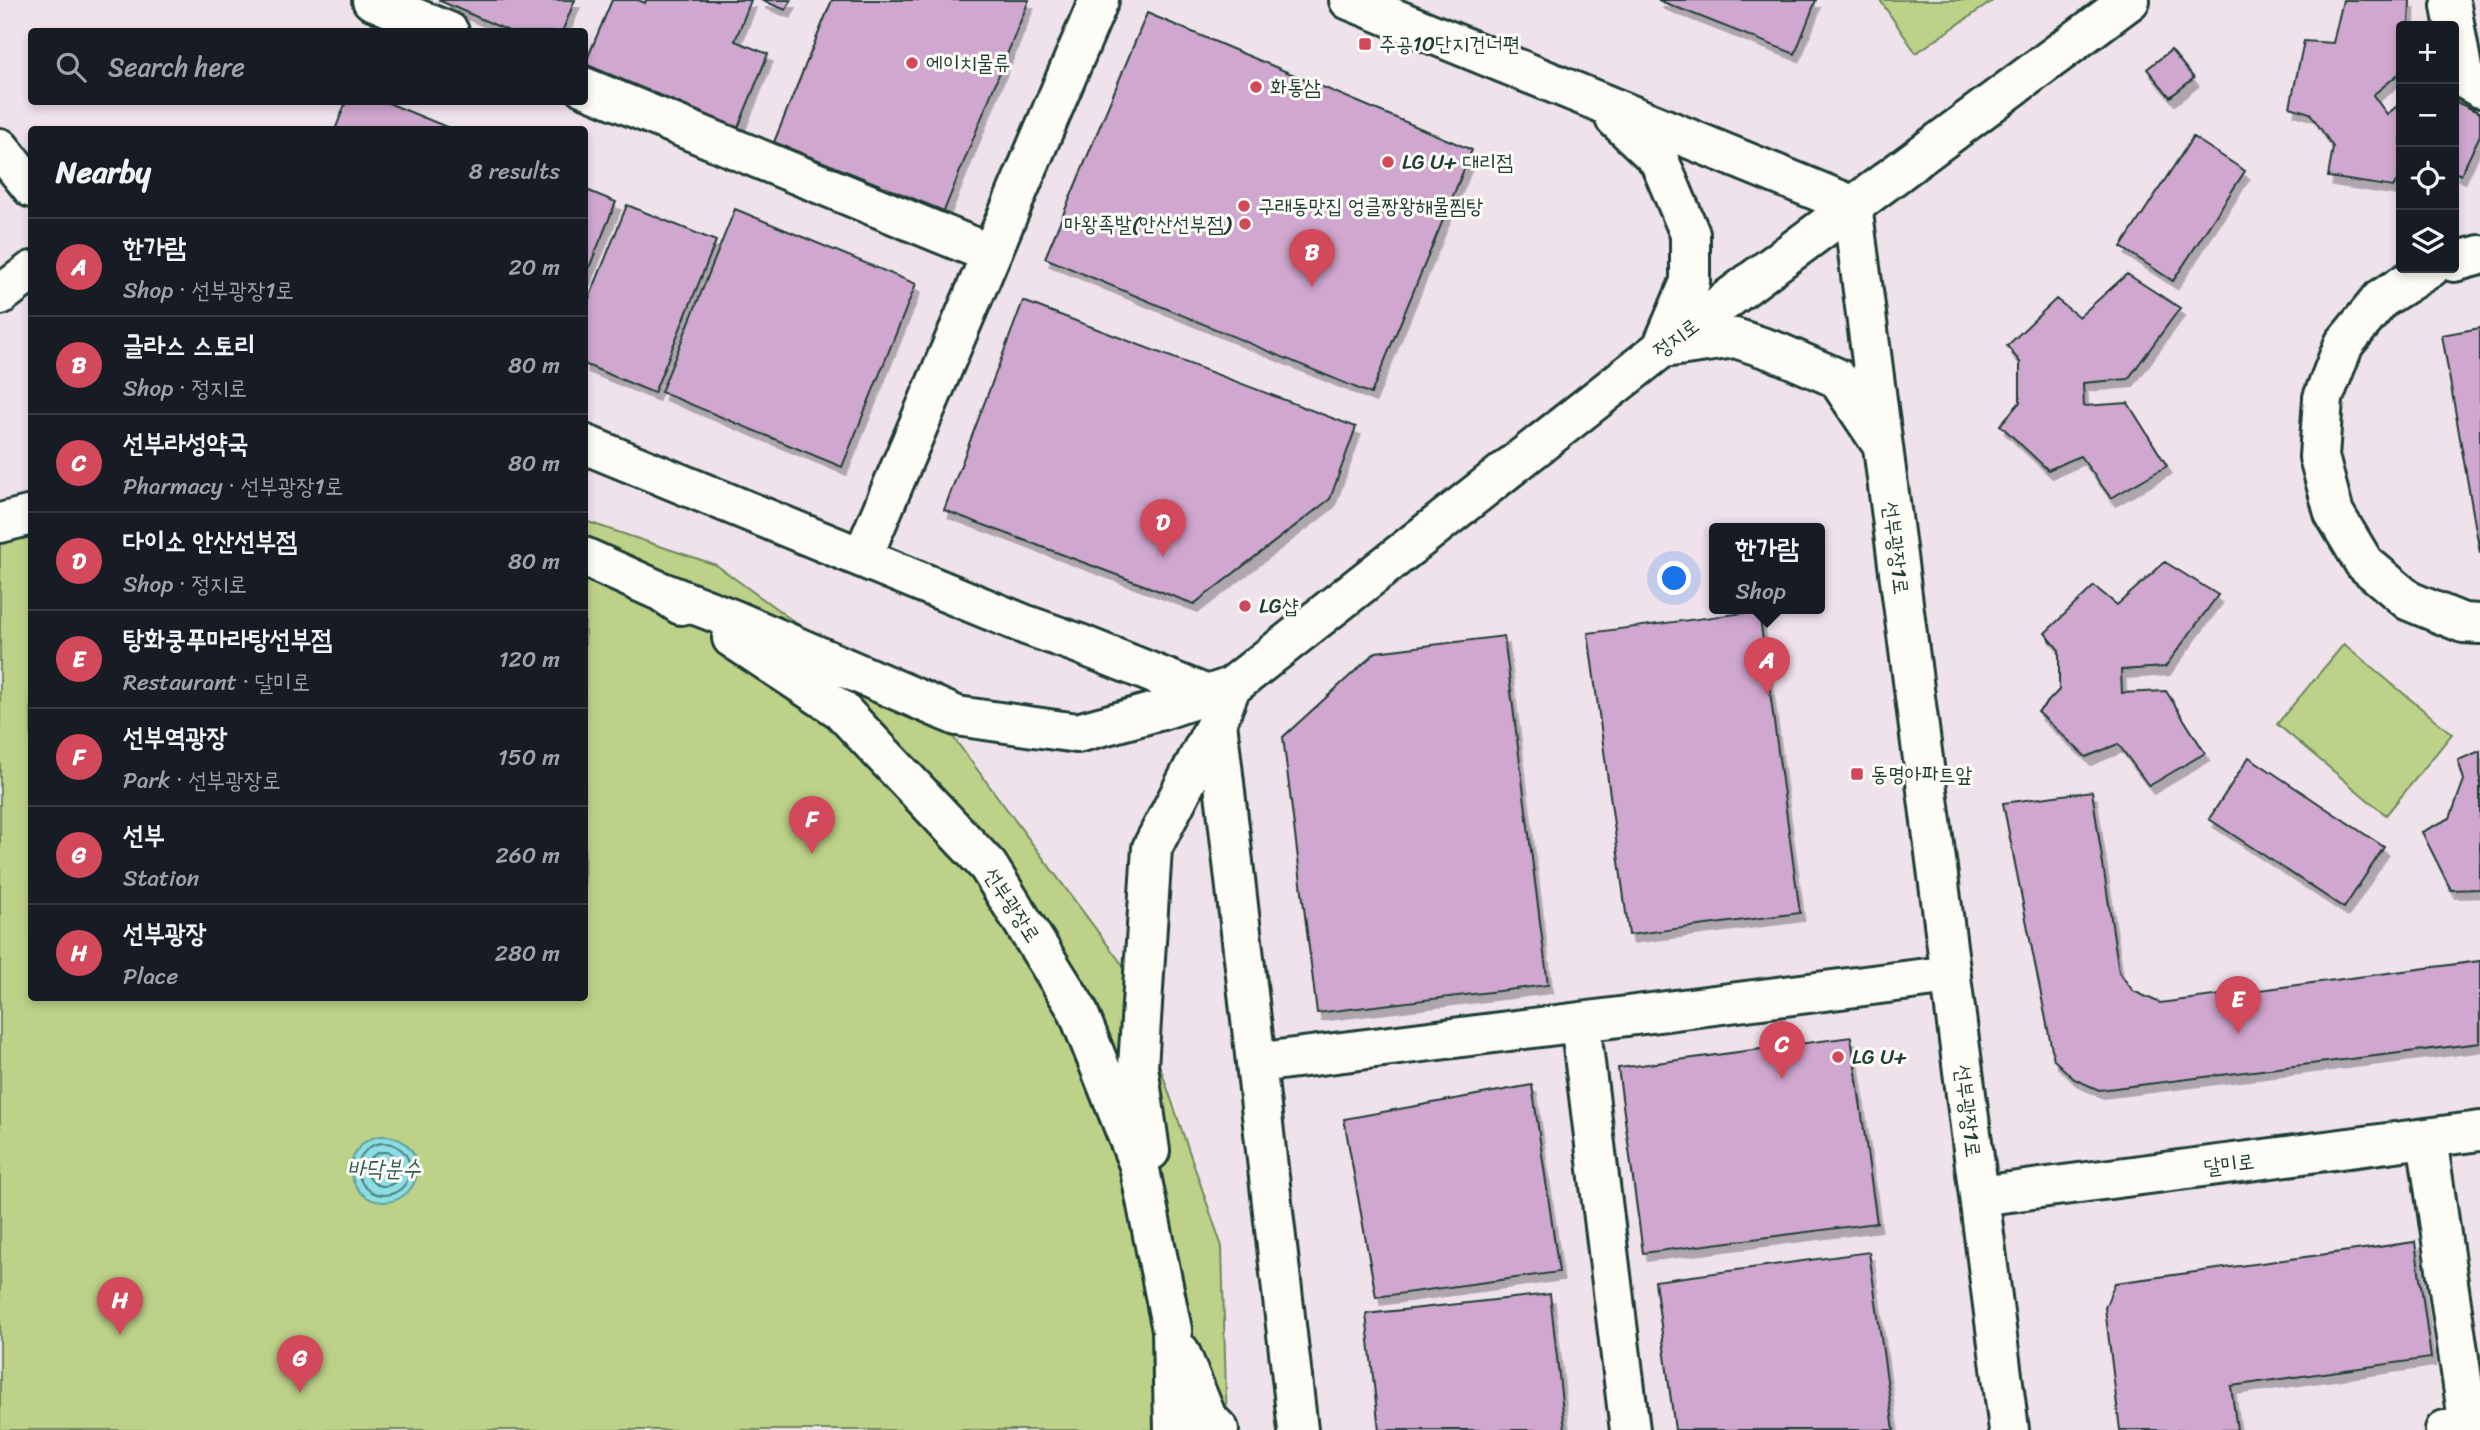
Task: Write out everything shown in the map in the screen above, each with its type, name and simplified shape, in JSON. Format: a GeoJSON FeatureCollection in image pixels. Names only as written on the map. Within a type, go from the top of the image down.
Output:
{"type":"FeatureCollection","features":[{"type":"Feature","properties":{"kind":"street"},"geometry":{"type":"LineString","coordinates":[[372,0],[439,28]]}},
{"type":"Feature","properties":{"kind":"street"},"geometry":{"type":"LineString","coordinates":[[862,558],[1099,0]]}},
{"type":"Feature","properties":{"kind":"street"},"geometry":{"type":"LineString","coordinates":[[1349,0],[1852,205]]}},
{"type":"Feature","properties":{"kind":"street","name":"정지로"},"geometry":{"type":"LineString","coordinates":[[1218,701],[1662,348],[2130,0]]}},
{"type":"Feature","properties":{"kind":"street"},"geometry":{"type":"LineString","coordinates":[[2451,6],[2464,79],[2480,88]]}},
{"type":"Feature","properties":{"kind":"street"},"geometry":{"type":"LineString","coordinates":[[588,89],[991,254]]}},
{"type":"Feature","properties":{"kind":"street"},"geometry":{"type":"LineString","coordinates":[[1598,102],[1659,160],[1690,234],[1690,282],[1662,348]]}},
{"type":"Feature","properties":{"kind":"street"},"geometry":{"type":"LineString","coordinates":[[0,148],[28,183]]}},
{"type":"Feature","properties":{"kind":"street","name":"선부광장1로"},"geometry":{"type":"LineString","coordinates":[[1852,205],[2009,1430]]}},
{"type":"Feature","properties":{"kind":"street"},"geometry":{"type":"LineString","coordinates":[[2459,261],[2480,255]]}},
{"type":"Feature","properties":{"kind":"street"},"geometry":{"type":"LineString","coordinates":[[2422,273],[2381,299],[2344,344],[2323,398],[2319,457],[2334,513],[2364,563],[2409,601],[2463,623],[2480,624]]}},
{"type":"Feature","properties":{"kind":"street"},"geometry":{"type":"LineString","coordinates":[[0,295],[28,274]]}},
{"type":"Feature","properties":{"kind":"street"},"geometry":{"type":"LineString","coordinates":[[1662,348],[1735,338],[1777,352],[1837,378],[1883,445]]}},
{"type":"Feature","properties":{"kind":"street"},"geometry":{"type":"LineString","coordinates":[[588,446],[1218,701]]}},
{"type":"Feature","properties":{"kind":"street"},"geometry":{"type":"LineString","coordinates":[[0,523],[28,515]]}},
{"type":"Feature","properties":{"kind":"street","name":"선부광장로"},"geometry":{"type":"LineString","coordinates":[[588,559],[662,592],[841,710],[989,866],[1077,1009],[1139,1166],[1172,1330],[1174,1430]]}},
{"type":"Feature","properties":{"kind":"street"},"geometry":{"type":"LineString","coordinates":[[662,592],[732,619],[957,716],[1077,733],[1162,710],[1218,701]]}},
{"type":"Feature","properties":{"kind":"street"},"geometry":{"type":"LineString","coordinates":[[1218,701],[1298,1430]]}},
{"type":"Feature","properties":{"kind":"street"},"geometry":{"type":"LineString","coordinates":[[1218,701],[1152,848],[1138,1067],[1165,1251],[1172,1330],[1207,1418],[1219,1430]]}},
{"type":"Feature","properties":{"kind":"street"},"geometry":{"type":"LineString","coordinates":[[1256,1063],[1951,975]]}},
{"type":"Feature","properties":{"kind":"street"},"geometry":{"type":"LineString","coordinates":[[1580,1022],[1630,1430]]}},
{"type":"Feature","properties":{"kind":"street","name":"달미로"},"geometry":{"type":"LineString","coordinates":[[1979,1196],[2480,1131]]}},
{"type":"Feature","properties":{"kind":"street"},"geometry":{"type":"LineString","coordinates":[[2427,1138],[2469,1427],[2445,1430]]}},
{"type":"Feature","properties":{"kind":"green space"},"geometry":{"type":"Polygon","coordinates":[[[1880,0],[1994,0],[1916,53],[1880,0]]]}},
{"type":"Feature","properties":{"kind":"green space"},"geometry":{"type":"Polygon","coordinates":[[[28,503],[28,1001],[588,1001],[588,522],[716,565],[953,737],[1127,971],[1222,1247],[1227,1430],[0,1430],[0,511],[28,503]]]}},
{"type":"Feature","properties":{"kind":"green space"},"geometry":{"type":"Polygon","coordinates":[[[2344,644],[2452,734],[2386,815],[2277,724],[2344,644]]]}},
{"type":"Feature","properties":{"kind":"water","name":"바닥분수"},"geometry":{"type":"Polygon","coordinates":[[[378,1136],[390,1136],[408,1145],[415,1156],[415,1182],[408,1193],[397,1200],[378,1202],[365,1197],[356,1188],[351,1175],[351,1163],[356,1150],[365,1141],[378,1136]]]}},
{"type":"Feature","properties":{"kind":"building"},"geometry":{"type":"Polygon","coordinates":[[[438,0],[575,0],[564,28],[502,28],[438,0]]]}},
{"type":"Feature","properties":{"kind":"building"},"geometry":{"type":"Polygon","coordinates":[[[612,0],[638,0],[645,3],[646,0],[751,0],[735,41],[768,54],[738,128],[588,65],[588,57],[612,0]]]}},
{"type":"Feature","properties":{"kind":"building"},"geometry":{"type":"Polygon","coordinates":[[[761,0],[791,0],[786,10],[761,0]]]}},
{"type":"Feature","properties":{"kind":"building"},"geometry":{"type":"Polygon","coordinates":[[[832,0],[1029,0],[944,211],[774,142],[832,0]]]}},
{"type":"Feature","properties":{"kind":"building"},"geometry":{"type":"Polygon","coordinates":[[[1658,0],[1816,0],[1795,54],[1658,0]]]}},
{"type":"Feature","properties":{"kind":"building"},"geometry":{"type":"Polygon","coordinates":[[[2343,0],[2410,0],[2409,21],[2396,21],[2396,76],[2373,95],[2387,114],[2396,107],[2396,182],[2393,187],[2328,177],[2333,147],[2310,113],[2290,107],[2304,41],[2333,43],[2343,0]]]}},
{"type":"Feature","properties":{"kind":"building"},"geometry":{"type":"Polygon","coordinates":[[[1147,13],[1472,150],[1371,394],[1045,258],[1147,13]]]}},
{"type":"Feature","properties":{"kind":"building"},"geometry":{"type":"Polygon","coordinates":[[[2171,50],[2194,78],[2170,97],[2147,69],[2171,50]]]}},
{"type":"Feature","properties":{"kind":"building"},"geometry":{"type":"Polygon","coordinates":[[[2459,103],[2480,113],[2480,135],[2461,175],[2459,103]]]}},
{"type":"Feature","properties":{"kind":"building"},"geometry":{"type":"Polygon","coordinates":[[[345,105],[393,105],[444,126],[337,126],[345,105]]]}},
{"type":"Feature","properties":{"kind":"building"},"geometry":{"type":"Polygon","coordinates":[[[2193,137],[2245,171],[2173,281],[2121,247],[2193,137]]]}},
{"type":"Feature","properties":{"kind":"building"},"geometry":{"type":"Polygon","coordinates":[[[588,191],[616,202],[588,270],[588,191]]]}},
{"type":"Feature","properties":{"kind":"building"},"geometry":{"type":"Polygon","coordinates":[[[627,205],[716,241],[654,393],[588,366],[588,301],[627,205]]]}},
{"type":"Feature","properties":{"kind":"building"},"geometry":{"type":"Polygon","coordinates":[[[735,209],[916,284],[842,467],[661,392],[735,209]]]}},
{"type":"Feature","properties":{"kind":"building"},"geometry":{"type":"Polygon","coordinates":[[[2127,274],[2180,308],[2128,379],[2083,383],[2084,406],[2128,403],[2167,466],[2111,498],[2080,456],[2048,470],[2000,425],[2020,402],[2020,362],[2007,346],[2056,299],[2079,317],[2127,274]]]}},
{"type":"Feature","properties":{"kind":"building"},"geometry":{"type":"Polygon","coordinates":[[[1023,301],[1356,427],[1330,499],[1194,604],[944,510],[1023,301]]]}},
{"type":"Feature","properties":{"kind":"building"},"geometry":{"type":"Polygon","coordinates":[[[2480,328],[2480,553],[2442,335],[2480,328]]]}},
{"type":"Feature","properties":{"kind":"building"},"geometry":{"type":"Polygon","coordinates":[[[2165,562],[2218,595],[2165,667],[2121,670],[2122,693],[2166,691],[2205,753],[2149,786],[2118,744],[2086,757],[2038,712],[2059,690],[2059,650],[2045,633],[2094,586],[2117,605],[2165,562]]]}},
{"type":"Feature","properties":{"kind":"building"},"geometry":{"type":"Polygon","coordinates":[[[1736,614],[1759,614],[1800,913],[1629,935],[1588,633],[1736,614]]]}},
{"type":"Feature","properties":{"kind":"building"},"geometry":{"type":"Polygon","coordinates":[[[1504,636],[1548,985],[1317,1013],[1283,737],[1376,652],[1504,636]]]}},
{"type":"Feature","properties":{"kind":"building"},"geometry":{"type":"Polygon","coordinates":[[[2480,751],[2480,889],[2451,890],[2422,832],[2450,818],[2464,780],[2458,760],[2480,751]]]}},
{"type":"Feature","properties":{"kind":"building"},"geometry":{"type":"Polygon","coordinates":[[[2249,757],[2384,847],[2344,908],[2209,819],[2249,757]]]}},
{"type":"Feature","properties":{"kind":"building"},"geometry":{"type":"Polygon","coordinates":[[[2092,791],[2119,972],[2133,991],[2160,1003],[2480,961],[2480,1043],[2099,1090],[2074,1079],[2054,1060],[2003,803],[2092,791]]]}},
{"type":"Feature","properties":{"kind":"building"},"geometry":{"type":"Polygon","coordinates":[[[1851,1037],[1877,1223],[1643,1253],[1618,1068],[1851,1037]]]}},
{"type":"Feature","properties":{"kind":"building"},"geometry":{"type":"Polygon","coordinates":[[[1532,1085],[1559,1272],[1376,1297],[1344,1119],[1532,1085]]]}},
{"type":"Feature","properties":{"kind":"building"},"geometry":{"type":"Polygon","coordinates":[[[2415,1242],[2431,1358],[2231,1386],[2237,1430],[2120,1430],[2105,1308],[2115,1283],[2415,1242]]]}},
{"type":"Feature","properties":{"kind":"building"},"geometry":{"type":"Polygon","coordinates":[[[1869,1252],[1894,1430],[1675,1430],[1655,1281],[1869,1252]]]}},
{"type":"Feature","properties":{"kind":"building"},"geometry":{"type":"Polygon","coordinates":[[[1550,1294],[1565,1430],[1379,1430],[1366,1314],[1550,1294]]]}},
{"type":"Feature","properties":{"kind":"place","name":"주공10단지건너편"},"geometry":{"type":"Point","coordinates":[1365,44]}},
{"type":"Feature","properties":{"kind":"place","name":"에이치물류"},"geometry":{"type":"Point","coordinates":[912,63]}},
{"type":"Feature","properties":{"kind":"place","name":"화통삼"},"geometry":{"type":"Point","coordinates":[1256,87]}},
{"type":"Feature","properties":{"kind":"place","name":"LG U+ 대리점"},"geometry":{"type":"Point","coordinates":[1388,162]}},
{"type":"Feature","properties":{"kind":"place","name":"구래동맛집 엉클짱왕해물찜탕"},"geometry":{"type":"Point","coordinates":[1244,206]}},
{"type":"Feature","properties":{"kind":"place","name":"마왕족발(안산선부점)"},"geometry":{"type":"Point","coordinates":[1245,224]}},
{"type":"Feature","properties":{"kind":"place","name":"글라스 스토리"},"geometry":{"type":"Point","coordinates":[1312,287]}},
{"type":"Feature","properties":{"kind":"place","name":"다이소 안산선부점"},"geometry":{"type":"Point","coordinates":[1163,557]}},
{"type":"Feature","properties":{"kind":"place","name":"LG샵"},"geometry":{"type":"Point","coordinates":[1245,606]}},
{"type":"Feature","properties":{"kind":"place","name":"한가람"},"geometry":{"type":"Point","coordinates":[1767,695]}},
{"type":"Feature","properties":{"kind":"place","name":"동명아파트앞"},"geometry":{"type":"Point","coordinates":[1857,774]}},
{"type":"Feature","properties":{"kind":"place","name":"선부역광장"},"geometry":{"type":"Point","coordinates":[812,854]}},
{"type":"Feature","properties":{"kind":"place","name":"탕화쿵푸마라탕선부점"},"geometry":{"type":"Point","coordinates":[2238,1034]}},
{"type":"Feature","properties":{"kind":"place","name":"LG U+"},"geometry":{"type":"Point","coordinates":[1838,1057]}},
{"type":"Feature","properties":{"kind":"place","name":"선부라성약국"},"geometry":{"type":"Point","coordinates":[1782,1079]}},
{"type":"Feature","properties":{"kind":"place","name":"선부광장"},"geometry":{"type":"Point","coordinates":[120,1335]}},
{"type":"Feature","properties":{"kind":"place","name":"선부"},"geometry":{"type":"Point","coordinates":[300,1393]}}]}
